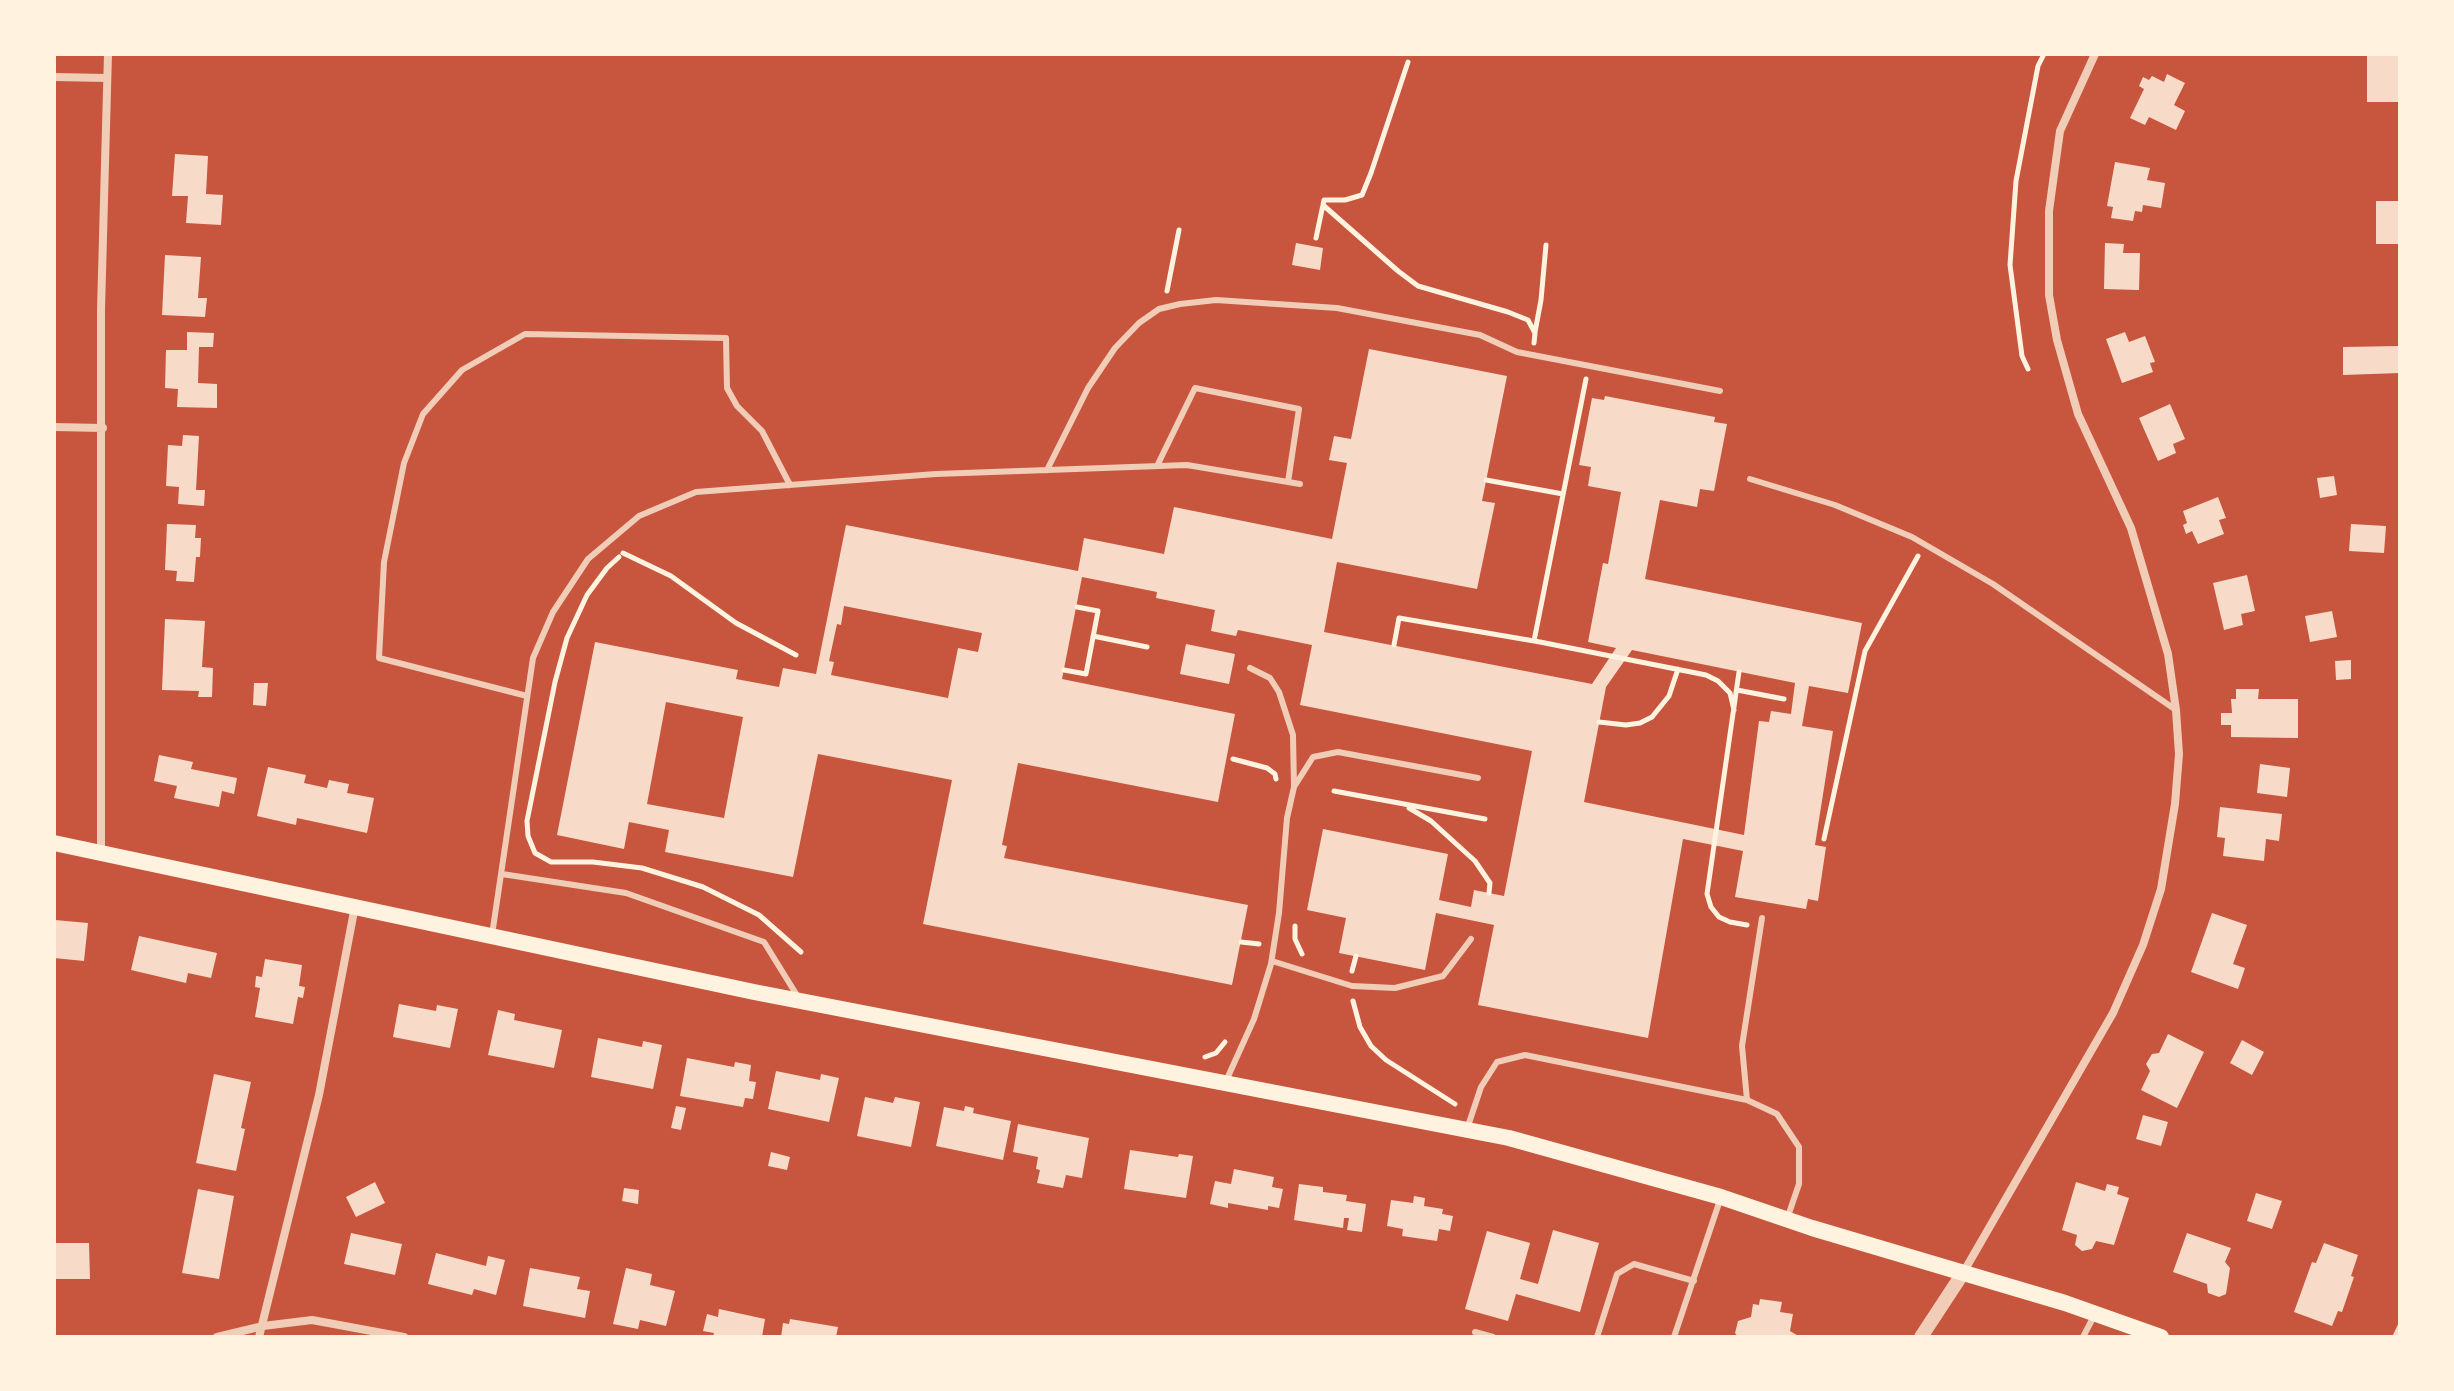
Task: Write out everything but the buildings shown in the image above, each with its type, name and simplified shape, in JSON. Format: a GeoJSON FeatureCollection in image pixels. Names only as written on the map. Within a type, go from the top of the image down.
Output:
{"type":"FeatureCollection","features":[{"type":"Feature","properties":{"kind":"main road"},"geometry":{"type":"LineString","coordinates":[[54,843],[800,1001],[1509,1138],[1721,1197],[2161,1337]]}},
{"type":"Feature","properties":{"kind":"street"},"geometry":{"type":"LineString","coordinates":[[101,853],[101,310],[108,54]]}},
{"type":"Feature","properties":{"kind":"street"},"geometry":{"type":"LineString","coordinates":[[1921,1337],[1963,1273],[2113,1013],[2143,945],[2161,889],[2175,804],[2179,754],[2168,654],[2142,560],[2126,516],[2078,414],[2057,340],[2049,295],[2049,211],[2060,131],[2095,54]]}},
{"type":"Feature","properties":{"kind":"street"},"geometry":{"type":"LineString","coordinates":[[54,77],[107,78]]}},
{"type":"Feature","properties":{"kind":"street"},"geometry":{"type":"LineString","coordinates":[[54,427],[103,428]]}},
{"type":"Feature","properties":{"kind":"street"},"geometry":{"type":"LineString","coordinates":[[259,1337],[319,1095],[355,906]]}},
{"type":"Feature","properties":{"kind":"street"},"geometry":{"type":"LineString","coordinates":[[217,1337],[263,1326],[312,1320],[404,1337]]}},
{"type":"Feature","properties":{"kind":"lane"},"geometry":{"type":"LineString","coordinates":[[1047,470],[1088,388],[1115,348],[1139,323],[1159,309],[1180,304],[1216,300],[1337,308],[1480,335],[1533,356],[1720,391]]}},
{"type":"Feature","properties":{"kind":"lane"},"geometry":{"type":"LineString","coordinates":[[527,696],[379,658],[384,562],[404,463],[423,414],[462,370],[525,334],[726,338],[727,388],[737,406],[762,431],[790,485]]}},
{"type":"Feature","properties":{"kind":"lane"},"geometry":{"type":"LineString","coordinates":[[1157,466],[1195,388],[1299,409],[1288,482]]}},
{"type":"Feature","properties":{"kind":"lane"},"geometry":{"type":"LineString","coordinates":[[492,936],[533,658],[553,612],[588,559],[639,516],[696,492],[936,474],[1187,465],[1300,484]]}},
{"type":"Feature","properties":{"kind":"lane"},"geometry":{"type":"LineString","coordinates":[[1750,479],[1835,505],[1925,544],[1993,584],[2176,710]]}},
{"type":"Feature","properties":{"kind":"lane"},"geometry":{"type":"LineString","coordinates":[[1225,1084],[1254,1019],[1272,961],[1287,818],[1294,787],[1293,735],[1279,692],[1270,678],[1250,668]]}},
{"type":"Feature","properties":{"kind":"lane"},"geometry":{"type":"LineString","coordinates":[[1294,787],[1313,757],[1338,752],[1478,778]]}},
{"type":"Feature","properties":{"kind":"lane"},"geometry":{"type":"LineString","coordinates":[[502,874],[626,893],[764,942],[800,1001]]}},
{"type":"Feature","properties":{"kind":"lane"},"geometry":{"type":"LineString","coordinates":[[1747,1100],[1742,1046],[1762,918]]}},
{"type":"Feature","properties":{"kind":"lane"},"geometry":{"type":"LineString","coordinates":[[1272,961],[1352,986],[1395,988],[1443,976],[1471,939]]}},
{"type":"Feature","properties":{"kind":"lane"},"geometry":{"type":"LineString","coordinates":[[1467,1130],[1481,1087],[1497,1062],[1525,1055],[1747,1100],[1777,1114],[1799,1147],[1799,1184],[1787,1219]]}},
{"type":"Feature","properties":{"kind":"lane"},"geometry":{"type":"LineString","coordinates":[[1674,1337],[1721,1197]]}},
{"type":"Feature","properties":{"kind":"lane"},"geometry":{"type":"LineString","coordinates":[[1597,1337],[1617,1274],[1634,1264],[1694,1281]]}},
{"type":"Feature","properties":{"kind":"lane"},"geometry":{"type":"LineString","coordinates":[[2083,1337],[2095,1314]]}},
{"type":"Feature","properties":{"kind":"lane"},"geometry":{"type":"LineString","coordinates":[[1475,1332],[1493,1337]]}},
{"type":"Feature","properties":{"kind":"path"},"geometry":{"type":"LineString","coordinates":[[2028,369],[2022,356],[2010,265],[2016,181],[2038,66],[2044,54]]}},
{"type":"Feature","properties":{"kind":"path"},"geometry":{"type":"LineString","coordinates":[[1316,238],[1324,200],[1345,200],[1362,195],[1408,62]]}},
{"type":"Feature","properties":{"kind":"path"},"geometry":{"type":"LineString","coordinates":[[1323,205],[1418,286],[1528,320],[1535,333]]}},
{"type":"Feature","properties":{"kind":"path"},"geometry":{"type":"LineString","coordinates":[[1169,283],[1179,230]]}},
{"type":"Feature","properties":{"kind":"path"},"geometry":{"type":"LineString","coordinates":[[1533,356],[1546,245]]}},
{"type":"Feature","properties":{"kind":"path"},"geometry":{"type":"LineString","coordinates":[[1534,641],[1588,366]]}},
{"type":"Feature","properties":{"kind":"path"},"geometry":{"type":"LineString","coordinates":[[1486,480],[1563,494]]}},
{"type":"Feature","properties":{"kind":"path"},"geometry":{"type":"LineString","coordinates":[[634,543],[607,568],[587,595],[567,638],[527,821],[528,836],[535,853],[551,862],[593,862],[642,868],[703,887],[759,915],[801,952]]}},
{"type":"Feature","properties":{"kind":"path"},"geometry":{"type":"LineString","coordinates":[[1824,839],[1865,651],[1925,544]]}},
{"type":"Feature","properties":{"kind":"path"},"geometry":{"type":"LineString","coordinates":[[623,553],[671,576],[736,623],[796,655]]}},
{"type":"Feature","properties":{"kind":"path"},"geometry":{"type":"LineString","coordinates":[[1064,670],[1086,674],[1098,611],[1077,607]]}},
{"type":"Feature","properties":{"kind":"path"},"geometry":{"type":"LineString","coordinates":[[1394,645],[1399,618],[1534,641],[1706,675],[1730,693],[1734,710]]}},
{"type":"Feature","properties":{"kind":"path"},"geometry":{"type":"LineString","coordinates":[[1093,636],[1147,647]]}},
{"type":"Feature","properties":{"kind":"path"},"geometry":{"type":"LineString","coordinates":[[1599,722],[1626,725],[1652,717],[1669,696],[1678,669]]}},
{"type":"Feature","properties":{"kind":"path"},"geometry":{"type":"LineString","coordinates":[[1739,672],[1707,894],[1711,907],[1719,917],[1760,927]]}},
{"type":"Feature","properties":{"kind":"path"},"geometry":{"type":"LineString","coordinates":[[1737,690],[1784,699]]}},
{"type":"Feature","properties":{"kind":"path"},"geometry":{"type":"LineString","coordinates":[[1233,759],[1267,768],[1275,774],[1278,785]]}},
{"type":"Feature","properties":{"kind":"path"},"geometry":{"type":"LineString","coordinates":[[1334,791],[1485,819]]}},
{"type":"Feature","properties":{"kind":"path"},"geometry":{"type":"LineString","coordinates":[[1392,802],[1414,810],[1454,840],[1486,875],[1490,883],[1489,893]]}},
{"type":"Feature","properties":{"kind":"path"},"geometry":{"type":"LineString","coordinates":[[1295,925],[1295,939],[1300,953],[1311,961]]}},
{"type":"Feature","properties":{"kind":"path"},"geometry":{"type":"LineString","coordinates":[[1256,956],[1261,931]]}},
{"type":"Feature","properties":{"kind":"path"},"geometry":{"type":"LineString","coordinates":[[1241,942],[1259,944]]}},
{"type":"Feature","properties":{"kind":"path"},"geometry":{"type":"LineString","coordinates":[[1341,970],[1351,973]]}},
{"type":"Feature","properties":{"kind":"path"},"geometry":{"type":"LineString","coordinates":[[1343,994],[1353,997],[1360,1027],[1371,1046],[1386,1060],[1455,1104]]}},
{"type":"Feature","properties":{"kind":"path"},"geometry":{"type":"LineString","coordinates":[[1192,1057],[1216,1053],[1229,1034]]}}]}
